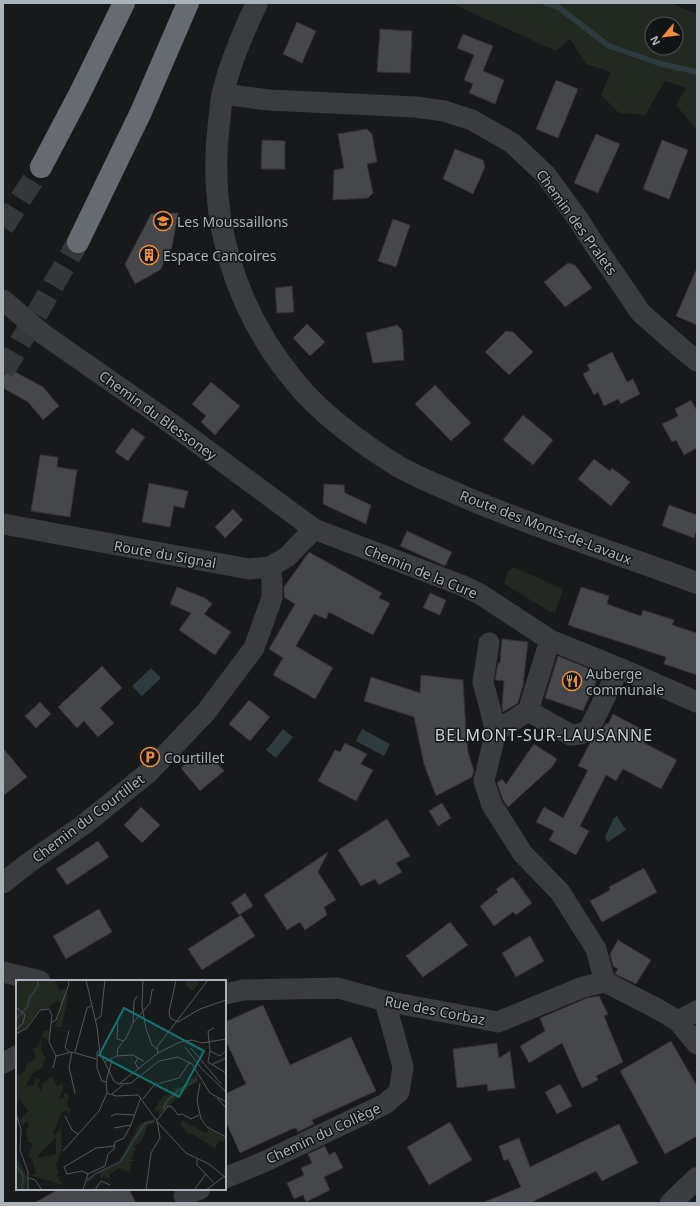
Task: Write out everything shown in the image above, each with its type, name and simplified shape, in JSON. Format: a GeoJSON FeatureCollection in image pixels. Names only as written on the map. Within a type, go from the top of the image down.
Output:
{"type":"FeatureCollection","features":[{"type":"Feature","properties":{"kind":"highway"},"geometry":{"type":"LineString","coordinates":[[40,167],[79,95],[124,3]]}},
{"type":"Feature","properties":{"kind":"highway"},"geometry":{"type":"LineString","coordinates":[[78,242],[141,112],[188,3]]}},
{"type":"Feature","properties":{"kind":"street","name":"Route des Monts-de-Lavaux"},"geometry":{"type":"LineString","coordinates":[[255,7],[234,57],[223,94],[216,151],[216,189],[224,242],[247,309],[273,353],[296,384],[328,416],[397,466],[502,513],[697,583]]}},
{"type":"Feature","properties":{"kind":"street","name":"Chemin des Pralets"},"geometry":{"type":"LineString","coordinates":[[223,94],[269,100],[416,106],[444,111],[472,120],[512,143],[546,175],[642,313],[697,361]]}},
{"type":"Feature","properties":{"kind":"street","name":"Chemin du Blessoney"},"geometry":{"type":"LineString","coordinates":[[3,300],[43,334],[165,419],[314,529]]}},
{"type":"Feature","properties":{"kind":"street","name":"Route du Signal"},"geometry":{"type":"LineString","coordinates":[[3,524],[249,569],[270,567],[287,557],[314,529]]}},
{"type":"Feature","properties":{"kind":"street","name":"Chemin de la Cure"},"geometry":{"type":"LineString","coordinates":[[314,529],[461,585],[480,594],[550,640],[697,702]]}},
{"type":"Feature","properties":{"kind":"street","name":"Chemin du Courtillet"},"geometry":{"type":"LineString","coordinates":[[3,883],[27,864],[102,811],[149,772],[206,712],[254,648],[272,598],[270,567]]}},
{"type":"Feature","properties":{"kind":"street"},"geometry":{"type":"LineString","coordinates":[[496,731],[528,711],[550,640]]}},
{"type":"Feature","properties":{"kind":"street"},"geometry":{"type":"LineString","coordinates":[[489,643],[483,682],[496,731],[484,781],[492,805],[523,854],[560,892],[596,949],[606,982],[678,1021],[697,1044]]}},
{"type":"Feature","properties":{"kind":"street"},"geometry":{"type":"LineString","coordinates":[[528,711],[571,735],[580,734],[589,730],[619,668]]}},
{"type":"Feature","properties":{"kind":"street"},"geometry":{"type":"LineString","coordinates":[[3,972],[36,980]]}},
{"type":"Feature","properties":{"kind":"street","name":"Rue des Corbaz"},"geometry":{"type":"LineString","coordinates":[[226,994],[243,990],[338,988],[385,1001],[498,1022],[583,987],[606,982]]}},
{"type":"Feature","properties":{"kind":"street","name":"Chemin du Collège"},"geometry":{"type":"LineString","coordinates":[[226,1178],[268,1160],[385,1104],[399,1092],[403,1067],[385,1001]]}},
{"type":"Feature","properties":{"kind":"street"},"geometry":{"type":"LineString","coordinates":[[678,1021],[697,1011]]}},
{"type":"Feature","properties":{"kind":"street"},"geometry":{"type":"LineString","coordinates":[[3,1063],[16,1056]]}},
{"type":"Feature","properties":{"kind":"street"},"geometry":{"type":"LineString","coordinates":[[671,1203],[697,1178]]}},
{"type":"Feature","properties":{"kind":"shaded area"},"geometry":{"type":"Polygon","coordinates":[[[454,3],[671,3],[697,14],[697,130],[676,105],[686,88],[665,81],[645,115],[619,113],[601,95],[611,72],[586,64],[570,39],[556,51],[455,5],[454,3]]]}},
{"type":"Feature","properties":{"kind":"shaded area"},"geometry":{"type":"Polygon","coordinates":[[[514,567],[563,589],[555,613],[549,611],[504,584],[508,571],[514,567]]]}},
{"type":"Feature","properties":{"kind":"shaded area"},"geometry":{"type":"Polygon","coordinates":[[[151,668],[161,678],[142,696],[132,686],[151,668]]]}},
{"type":"Feature","properties":{"kind":"shaded area"},"geometry":{"type":"Polygon","coordinates":[[[283,729],[293,737],[276,758],[266,750],[283,729]]]}},
{"type":"Feature","properties":{"kind":"shaded area"},"geometry":{"type":"Polygon","coordinates":[[[362,729],[390,744],[384,756],[356,741],[362,729]]]}},
{"type":"Feature","properties":{"kind":"shaded area"},"geometry":{"type":"Polygon","coordinates":[[[617,816],[626,830],[608,842],[605,837],[614,818],[617,816]]]}},
{"type":"Feature","properties":{"kind":"building"},"geometry":{"type":"Polygon","coordinates":[[[297,22],[316,31],[302,63],[283,54],[297,22]]]}},
{"type":"Feature","properties":{"kind":"building"},"geometry":{"type":"Polygon","coordinates":[[[380,29],[412,31],[410,73],[377,72],[380,29]]]}},
{"type":"Feature","properties":{"kind":"building"},"geometry":{"type":"Polygon","coordinates":[[[463,34],[493,46],[483,71],[504,80],[495,104],[469,93],[473,84],[464,80],[474,55],[457,48],[463,34]]]}},
{"type":"Feature","properties":{"kind":"building"},"geometry":{"type":"Polygon","coordinates":[[[556,80],[578,89],[558,138],[536,129],[556,80]]]}},
{"type":"Feature","properties":{"kind":"building"},"geometry":{"type":"Polygon","coordinates":[[[367,129],[372,134],[377,162],[367,164],[373,193],[368,198],[333,200],[334,170],[344,168],[338,134],[367,129]]]}},
{"type":"Feature","properties":{"kind":"building"},"geometry":{"type":"Polygon","coordinates":[[[596,134],[620,144],[598,193],[574,183],[596,134]]]}},
{"type":"Feature","properties":{"kind":"building"},"geometry":{"type":"Polygon","coordinates":[[[262,140],[285,141],[285,169],[261,169],[262,140]]]}},
{"type":"Feature","properties":{"kind":"building"},"geometry":{"type":"Polygon","coordinates":[[[662,140],[688,150],[669,199],[643,189],[662,140]]]}},
{"type":"Feature","properties":{"kind":"building"},"geometry":{"type":"Polygon","coordinates":[[[455,149],[483,160],[485,167],[473,194],[443,179],[455,149]]]}},
{"type":"Feature","properties":{"kind":"building","name":"Espace Cancoires"},"geometry":{"type":"Polygon","coordinates":[[[178,213],[172,247],[160,270],[135,284],[125,264],[151,214],[178,213]]]}},
{"type":"Feature","properties":{"kind":"building"},"geometry":{"type":"Polygon","coordinates":[[[393,219],[410,225],[396,267],[378,261],[393,219]]]}},
{"type":"Feature","properties":{"kind":"building"},"geometry":{"type":"Polygon","coordinates":[[[568,263],[575,265],[592,288],[565,307],[544,282],[568,263]]]}},
{"type":"Feature","properties":{"kind":"building"},"geometry":{"type":"Polygon","coordinates":[[[697,268],[697,325],[676,316],[697,268]]]}},
{"type":"Feature","properties":{"kind":"building"},"geometry":{"type":"Polygon","coordinates":[[[292,286],[294,312],[277,313],[275,288],[292,286]]]}},
{"type":"Feature","properties":{"kind":"building"},"geometry":{"type":"Polygon","coordinates":[[[307,324],[325,342],[310,356],[293,338],[307,324]]]}},
{"type":"Feature","properties":{"kind":"building"},"geometry":{"type":"Polygon","coordinates":[[[397,325],[402,330],[404,360],[373,363],[366,333],[397,325]]]}},
{"type":"Feature","properties":{"kind":"building"},"geometry":{"type":"Polygon","coordinates":[[[506,331],[513,332],[533,352],[509,375],[485,352],[506,331]]]}},
{"type":"Feature","properties":{"kind":"building"},"geometry":{"type":"Polygon","coordinates":[[[612,352],[627,382],[633,379],[640,394],[621,404],[618,399],[604,406],[598,392],[594,395],[583,374],[590,370],[587,365],[612,352]]]}},
{"type":"Feature","properties":{"kind":"building"},"geometry":{"type":"Polygon","coordinates":[[[8,368],[43,387],[59,406],[43,420],[28,402],[3,388],[3,377],[8,368]]]}},
{"type":"Feature","properties":{"kind":"building"},"geometry":{"type":"Polygon","coordinates":[[[211,382],[240,406],[215,435],[201,422],[206,416],[192,404],[211,382]]]}},
{"type":"Feature","properties":{"kind":"building"},"geometry":{"type":"Polygon","coordinates":[[[435,385],[471,423],[451,441],[415,404],[435,385]]]}},
{"type":"Feature","properties":{"kind":"building"},"geometry":{"type":"Polygon","coordinates":[[[691,400],[697,411],[697,448],[684,455],[676,440],[672,442],[662,424],[678,416],[675,409],[691,400]]]}},
{"type":"Feature","properties":{"kind":"building"},"geometry":{"type":"Polygon","coordinates":[[[523,415],[553,440],[533,465],[503,440],[523,415]]]}},
{"type":"Feature","properties":{"kind":"building"},"geometry":{"type":"Polygon","coordinates":[[[132,428],[145,437],[128,461],[115,452],[132,428]]]}},
{"type":"Feature","properties":{"kind":"building"},"geometry":{"type":"Polygon","coordinates":[[[40,455],[58,457],[57,467],[77,470],[70,517],[31,511],[40,455]]]}},
{"type":"Feature","properties":{"kind":"building"},"geometry":{"type":"Polygon","coordinates":[[[594,459],[610,471],[612,468],[630,482],[611,506],[578,479],[594,459]]]}},
{"type":"Feature","properties":{"kind":"building"},"geometry":{"type":"Polygon","coordinates":[[[149,483],[188,491],[184,508],[174,506],[170,527],[142,522],[149,483]]]}},
{"type":"Feature","properties":{"kind":"building"},"geometry":{"type":"Polygon","coordinates":[[[324,484],[344,485],[345,493],[371,505],[366,524],[323,504],[324,484]]]}},
{"type":"Feature","properties":{"kind":"building"},"geometry":{"type":"Polygon","coordinates":[[[669,505],[697,515],[697,529],[694,538],[662,526],[669,505]]]}},
{"type":"Feature","properties":{"kind":"building"},"geometry":{"type":"Polygon","coordinates":[[[233,509],[243,520],[225,538],[215,527],[233,509]]]}},
{"type":"Feature","properties":{"kind":"building"},"geometry":{"type":"Polygon","coordinates":[[[407,531],[452,552],[445,566],[400,546],[407,531]]]}},
{"type":"Feature","properties":{"kind":"building"},"geometry":{"type":"Polygon","coordinates":[[[309,552],[382,593],[379,598],[390,603],[373,635],[329,612],[326,619],[314,614],[296,646],[333,668],[315,699],[273,675],[283,658],[269,649],[295,604],[284,597],[284,587],[309,552]]]}},
{"type":"Feature","properties":{"kind":"building"},"geometry":{"type":"Polygon","coordinates":[[[177,587],[205,598],[212,604],[204,614],[231,632],[215,655],[179,630],[191,613],[170,604],[177,587]]]}},
{"type":"Feature","properties":{"kind":"building"},"geometry":{"type":"Polygon","coordinates":[[[581,587],[609,596],[607,604],[641,616],[643,610],[674,620],[672,625],[697,633],[697,675],[664,664],[666,657],[568,625],[581,587]]]}},
{"type":"Feature","properties":{"kind":"building"},"geometry":{"type":"Polygon","coordinates":[[[430,593],[446,600],[440,615],[423,608],[430,593]]]}},
{"type":"Feature","properties":{"kind":"building"},"geometry":{"type":"Polygon","coordinates":[[[502,639],[528,642],[523,685],[518,703],[503,712],[504,681],[495,680],[498,663],[500,663],[502,639]]]}},
{"type":"Feature","properties":{"kind":"building","name":"Auberge communale"},"geometry":{"type":"Polygon","coordinates":[[[558,656],[600,673],[583,711],[545,698],[558,656]]]}},
{"type":"Feature","properties":{"kind":"building"},"geometry":{"type":"Polygon","coordinates":[[[102,666],[122,688],[100,708],[114,723],[98,737],[84,721],[77,728],[58,707],[102,666]]]}},
{"type":"Feature","properties":{"kind":"building"},"geometry":{"type":"Polygon","coordinates":[[[421,675],[463,680],[468,752],[474,771],[472,777],[436,796],[424,764],[414,717],[364,701],[371,677],[420,693],[421,675]]]}},
{"type":"Feature","properties":{"kind":"building"},"geometry":{"type":"Polygon","coordinates":[[[249,700],[270,717],[250,741],[229,724],[249,700]]]}},
{"type":"Feature","properties":{"kind":"building"},"geometry":{"type":"Polygon","coordinates":[[[40,702],[51,714],[36,728],[25,716],[40,702]]]}},
{"type":"Feature","properties":{"kind":"building"},"geometry":{"type":"Polygon","coordinates":[[[613,714],[649,733],[644,743],[677,760],[661,789],[623,769],[616,781],[606,775],[580,826],[589,831],[576,855],[549,840],[554,831],[536,822],[544,807],[563,818],[588,770],[578,766],[590,743],[599,736],[613,714]]]}},
{"type":"Feature","properties":{"kind":"building"},"geometry":{"type":"Polygon","coordinates":[[[345,743],[367,754],[361,764],[373,770],[356,801],[318,781],[335,750],[340,752],[345,743]]]}},
{"type":"Feature","properties":{"kind":"building"},"geometry":{"type":"Polygon","coordinates":[[[534,744],[557,759],[552,767],[508,807],[503,800],[497,783],[502,779],[506,784],[534,744]]]}},
{"type":"Feature","properties":{"kind":"building"},"geometry":{"type":"Polygon","coordinates":[[[3,748],[27,777],[3,796],[3,748]]]}},
{"type":"Feature","properties":{"kind":"building"},"geometry":{"type":"Polygon","coordinates":[[[209,753],[224,771],[200,791],[181,768],[195,757],[199,761],[209,753]]]}},
{"type":"Feature","properties":{"kind":"building"},"geometry":{"type":"Polygon","coordinates":[[[442,803],[451,818],[438,826],[429,811],[442,803]]]}},
{"type":"Feature","properties":{"kind":"building"},"geometry":{"type":"Polygon","coordinates":[[[141,807],[160,825],[142,843],[124,825],[141,807]]]}},
{"type":"Feature","properties":{"kind":"building"},"geometry":{"type":"Polygon","coordinates":[[[387,819],[410,856],[396,863],[402,872],[379,885],[375,879],[361,886],[338,850],[387,819]]]}},
{"type":"Feature","properties":{"kind":"building"},"geometry":{"type":"Polygon","coordinates":[[[98,841],[109,857],[67,885],[56,869],[98,841]]]}},
{"type":"Feature","properties":{"kind":"building"},"geometry":{"type":"Polygon","coordinates":[[[328,852],[318,872],[336,900],[324,907],[327,915],[305,930],[300,922],[287,930],[264,895],[328,852]]]}},
{"type":"Feature","properties":{"kind":"building"},"geometry":{"type":"Polygon","coordinates":[[[644,868],[657,892],[602,922],[590,901],[610,890],[609,887],[644,868]]]}},
{"type":"Feature","properties":{"kind":"building"},"geometry":{"type":"Polygon","coordinates":[[[513,877],[532,903],[516,915],[513,912],[494,926],[480,906],[498,892],[496,889],[513,877]]]}},
{"type":"Feature","properties":{"kind":"building"},"geometry":{"type":"Polygon","coordinates":[[[245,893],[253,906],[239,915],[231,903],[245,893]]]}},
{"type":"Feature","properties":{"kind":"building"},"geometry":{"type":"Polygon","coordinates":[[[99,909],[112,932],[66,959],[53,936],[99,909]]]}},
{"type":"Feature","properties":{"kind":"building"},"geometry":{"type":"Polygon","coordinates":[[[241,915],[255,936],[202,970],[188,949],[241,915]]]}},
{"type":"Feature","properties":{"kind":"building"},"geometry":{"type":"Polygon","coordinates":[[[450,922],[468,945],[423,977],[406,956],[450,922]]]}},
{"type":"Feature","properties":{"kind":"building"},"geometry":{"type":"Polygon","coordinates":[[[530,936],[544,961],[516,977],[502,953],[530,936]]]}},
{"type":"Feature","properties":{"kind":"building"},"geometry":{"type":"Polygon","coordinates":[[[618,940],[651,960],[636,984],[615,974],[618,969],[613,966],[610,954],[618,940]]]}},
{"type":"Feature","properties":{"kind":"building"},"geometry":{"type":"Polygon","coordinates":[[[599,996],[608,1014],[604,1016],[623,1062],[596,1076],[598,1080],[582,1088],[562,1043],[529,1063],[520,1046],[545,1031],[540,1018],[587,998],[599,996]]]}},
{"type":"Feature","properties":{"kind":"building"},"geometry":{"type":"Polygon","coordinates":[[[263,1005],[290,1065],[351,1037],[376,1091],[312,1120],[314,1124],[298,1132],[296,1128],[292,1129],[240,1153],[226,1122],[226,1094],[246,1084],[226,1041],[226,1022],[263,1005]]]}},
{"type":"Feature","properties":{"kind":"building"},"geometry":{"type":"Polygon","coordinates":[[[671,1041],[697,1086],[697,1136],[665,1154],[620,1071],[671,1041]]]}},
{"type":"Feature","properties":{"kind":"building"},"geometry":{"type":"Polygon","coordinates":[[[497,1043],[499,1058],[510,1051],[515,1088],[488,1091],[487,1084],[457,1088],[453,1049],[497,1043]]]}},
{"type":"Feature","properties":{"kind":"building"},"geometry":{"type":"Polygon","coordinates":[[[560,1084],[572,1106],[557,1114],[545,1092],[560,1084]]]}},
{"type":"Feature","properties":{"kind":"building"},"geometry":{"type":"Polygon","coordinates":[[[450,1122],[472,1160],[429,1185],[407,1147],[450,1122]]]}},
{"type":"Feature","properties":{"kind":"building"},"geometry":{"type":"Polygon","coordinates":[[[619,1124],[638,1163],[602,1181],[596,1171],[530,1203],[482,1203],[521,1187],[508,1159],[504,1161],[499,1146],[519,1138],[530,1167],[619,1124]]]}},
{"type":"Feature","properties":{"kind":"building"},"geometry":{"type":"Polygon","coordinates":[[[325,1146],[329,1155],[335,1152],[343,1168],[324,1177],[330,1190],[306,1202],[303,1195],[294,1199],[287,1183],[304,1175],[301,1168],[312,1163],[308,1154],[325,1146]]]}},
{"type":"Feature","properties":{"kind":"building"},"geometry":{"type":"Polygon","coordinates":[[[57,1190],[130,1190],[136,1203],[34,1203],[57,1190]]]}},
{"type":"Feature","properties":{"kind":"waterway"},"geometry":{"type":"LineString","coordinates":[[545,3],[558,7],[609,46],[661,64],[697,72]]}},
{"type":"Feature","properties":{"kind":"tunnel"},"geometry":{"type":"LineString","coordinates":[[3,227],[41,167]]}},
{"type":"Feature","properties":{"kind":"tunnel"},"geometry":{"type":"LineString","coordinates":[[3,371],[78,242]]}},
{"type":"Feature","properties":{"kind":"place","name":"Les Moussaillons"},"geometry":{"type":"Point","coordinates":[163,221]}},
{"type":"Feature","properties":{"kind":"place","name":"Espace Cancoires"},"geometry":{"type":"Point","coordinates":[149,255]}},
{"type":"Feature","properties":{"kind":"place","name":"Auberge communale"},"geometry":{"type":"Point","coordinates":[572,681]}},
{"type":"Feature","properties":{"kind":"place","name":"Courtillet"},"geometry":{"type":"Point","coordinates":[150,757]}},
{"type":"Feature","properties":{"kind":"district","name":"BELMONT-SUR-LAUSANNE"},"geometry":{"type":"Point","coordinates":[544,735]}}]}
